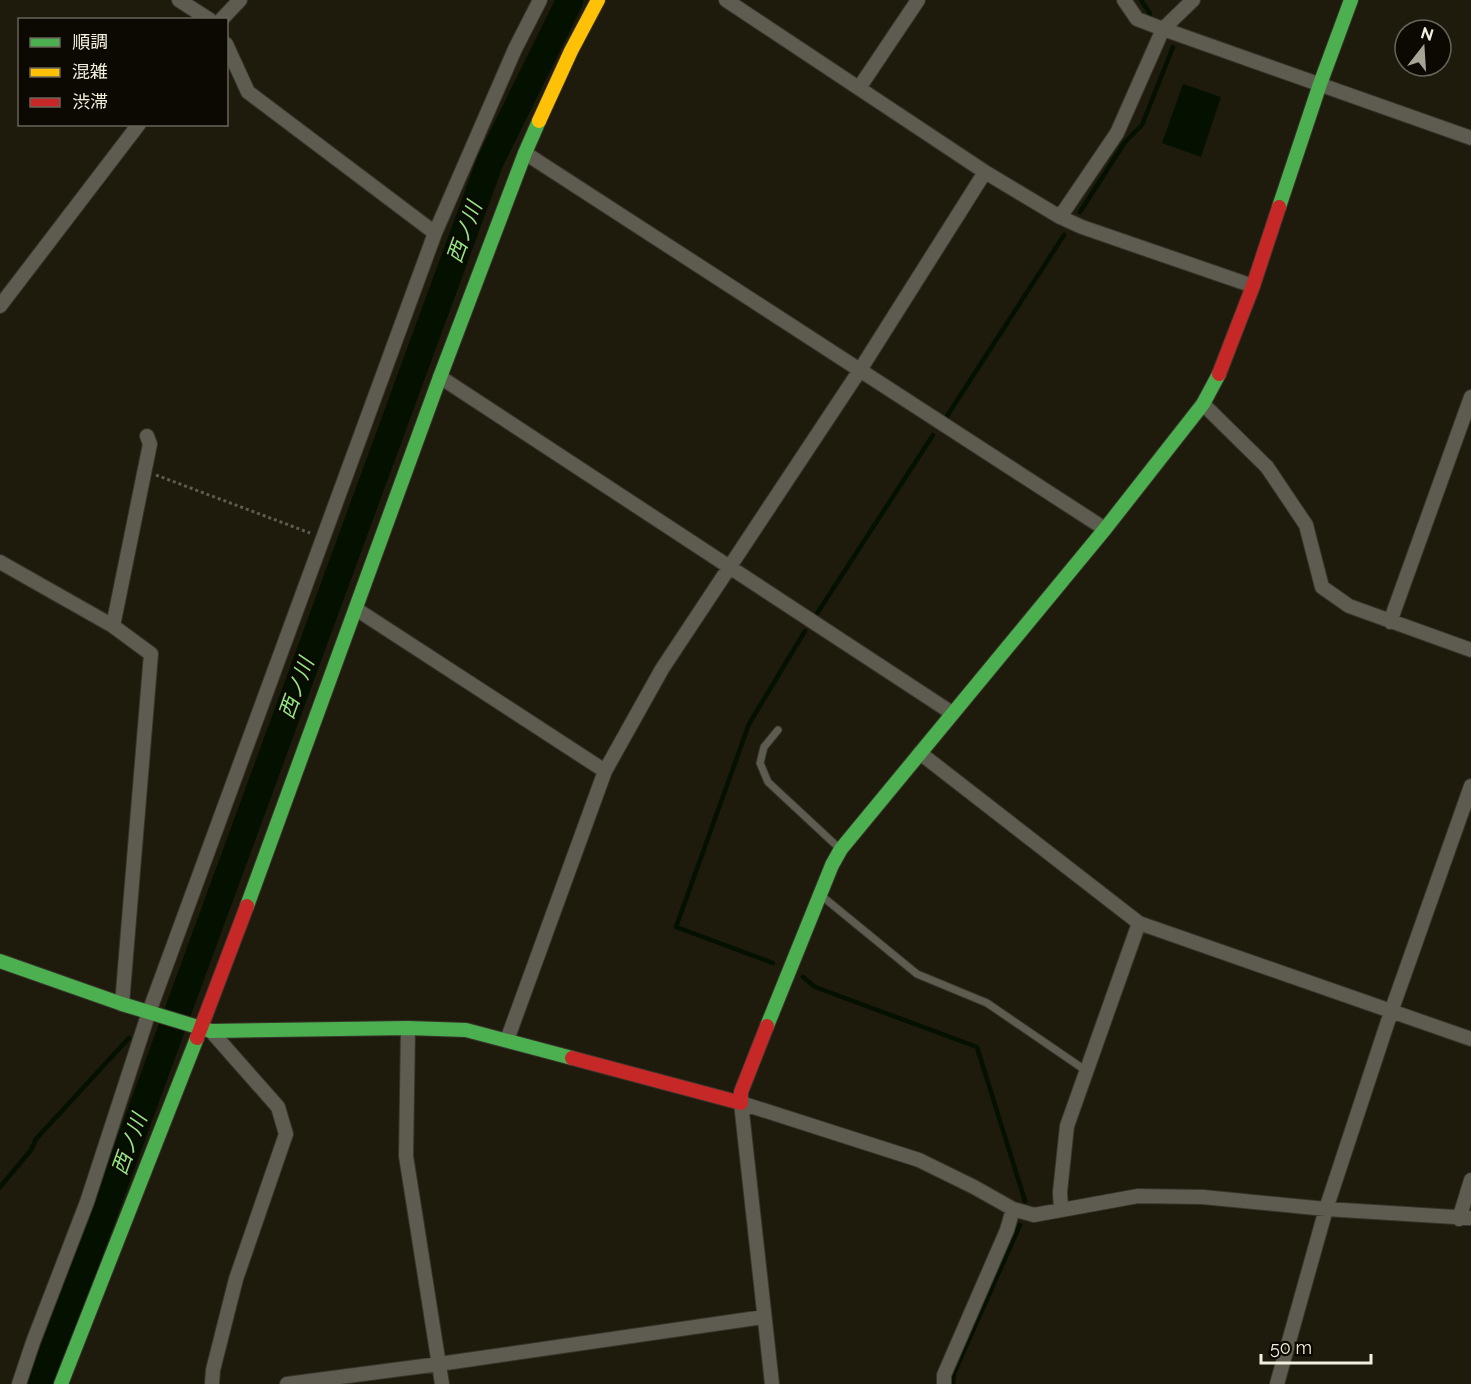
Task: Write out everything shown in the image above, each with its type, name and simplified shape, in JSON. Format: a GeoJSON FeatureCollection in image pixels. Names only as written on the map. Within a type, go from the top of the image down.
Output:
{"type":"FeatureCollection","features":[{"type":"Feature","properties":{"kind":"street"},"geometry":{"type":"LineString","coordinates":[[179,0],[207,18]]}},
{"type":"Feature","properties":{"kind":"street"},"geometry":{"type":"LineString","coordinates":[[223,18],[240,0]]}},
{"type":"Feature","properties":{"kind":"street"},"geometry":{"type":"LineString","coordinates":[[18,1384],[87,1202],[323,538],[435,233],[515,49],[540,0]]}},
{"type":"Feature","properties":{"kind":"street"},"geometry":{"type":"LineString","coordinates":[[61,1384],[201,1028],[440,377],[525,153],[571,51],[598,0]]}},
{"type":"Feature","properties":{"kind":"street"},"geometry":{"type":"LineString","coordinates":[[726,0],[985,172],[1060,217],[1082,227],[1253,286]]}},
{"type":"Feature","properties":{"kind":"street"},"geometry":{"type":"LineString","coordinates":[[859,88],[918,0]]}},
{"type":"Feature","properties":{"kind":"street"},"geometry":{"type":"LineString","coordinates":[[1124,0],[1137,19],[1471,138]]}},
{"type":"Feature","properties":{"kind":"street"},"geometry":{"type":"LineString","coordinates":[[1060,217],[1118,133],[1163,29],[1193,0]]}},
{"type":"Feature","properties":{"kind":"street"},"geometry":{"type":"LineString","coordinates":[[772,1384],[741,1092],[832,865],[841,849],[1105,529],[1203,404],[1217,380],[1253,286],[1320,84],[1351,0]]}},
{"type":"Feature","properties":{"kind":"street"},"geometry":{"type":"LineString","coordinates":[[228,48],[248,92],[435,233]]}},
{"type":"Feature","properties":{"kind":"street"},"geometry":{"type":"LineString","coordinates":[[0,306],[137,126]]}},
{"type":"Feature","properties":{"kind":"street"},"geometry":{"type":"LineString","coordinates":[[525,153],[1105,529]]}},
{"type":"Feature","properties":{"kind":"street"},"geometry":{"type":"LineString","coordinates":[[507,1040],[605,771],[662,669],[860,370],[985,172]]}},
{"type":"Feature","properties":{"kind":"street"},"geometry":{"type":"LineString","coordinates":[[440,377],[952,713]]}},
{"type":"Feature","properties":{"kind":"street"},"geometry":{"type":"LineString","coordinates":[[1390,622],[1471,397]]}},
{"type":"Feature","properties":{"kind":"street"},"geometry":{"type":"LineString","coordinates":[[1203,404],[1267,467],[1306,525],[1322,587],[1349,606],[1471,650]]}},
{"type":"Feature","properties":{"kind":"street"},"geometry":{"type":"LineString","coordinates":[[113,626],[150,444],[147,436]]}},
{"type":"Feature","properties":{"kind":"street"},"geometry":{"type":"LineString","coordinates":[[0,562],[113,626],[151,654],[122,1004]]}},
{"type":"Feature","properties":{"kind":"street"},"geometry":{"type":"LineString","coordinates":[[356,609],[605,771]]}},
{"type":"Feature","properties":{"kind":"street"},"geometry":{"type":"LineString","coordinates":[[920,753],[1139,923],[1471,1039]]}},
{"type":"Feature","properties":{"kind":"street"},"geometry":{"type":"LineString","coordinates":[[1277,1384],[1326,1209],[1391,1012],[1471,786]]}},
{"type":"Feature","properties":{"kind":"street"},"geometry":{"type":"LineString","coordinates":[[1061,1210],[1060,1192],[1067,1126],[1139,923]]}},
{"type":"Feature","properties":{"kind":"street"},"geometry":{"type":"LineString","coordinates":[[0,961],[122,1004],[201,1028],[466,1030],[507,1040],[741,1103],[919,1160],[1013,1209],[1034,1215],[1138,1196],[1203,1197],[1465,1219],[1471,1180]]}},
{"type":"Feature","properties":{"kind":"street"},"geometry":{"type":"LineString","coordinates":[[201,1028],[278,1107],[286,1134],[236,1279],[213,1370],[212,1384]]}},
{"type":"Feature","properties":{"kind":"street"},"geometry":{"type":"LineString","coordinates":[[408,1028],[405,1156],[442,1384]]}},
{"type":"Feature","properties":{"kind":"street"},"geometry":{"type":"LineString","coordinates":[[944,1384],[944,1375],[1007,1230],[1013,1209]]}},
{"type":"Feature","properties":{"kind":"street"},"geometry":{"type":"LineString","coordinates":[[287,1384],[764,1317]]}},
{"type":"Feature","properties":{"kind":"lane"},"geometry":{"type":"LineString","coordinates":[[778,730],[764,747],[760,763],[768,782],[841,849]]}},
{"type":"Feature","properties":{"kind":"lane"},"geometry":{"type":"LineString","coordinates":[[821,895],[917,974],[987,1003],[1085,1070]]}},
{"type":"Feature","properties":{"kind":"path"},"geometry":{"type":"LineString","coordinates":[[144,471],[323,538]]}},
{"type":"Feature","properties":{"kind":"shaded area"},"geometry":{"type":"Polygon","coordinates":[[[1183,84],[1221,97],[1201,157],[1162,143],[1183,84]]]}},
{"type":"Feature","properties":{"kind":"waterway","name":"西ノ川"},"geometry":{"type":"LineString","coordinates":[[41,1384],[490,162],[570,0]]}},
{"type":"Feature","properties":{"kind":"waterway"},"geometry":{"type":"LineString","coordinates":[[1141,0],[1150,14]]}},
{"type":"Feature","properties":{"kind":"waterway"},"geometry":{"type":"LineString","coordinates":[[1080,212],[1125,142],[1142,125],[1173,47]]}},
{"type":"Feature","properties":{"kind":"waterway"},"geometry":{"type":"LineString","coordinates":[[947,416],[1064,235]]}},
{"type":"Feature","properties":{"kind":"waterway"},"geometry":{"type":"LineString","coordinates":[[816,615],[933,435]]}},
{"type":"Feature","properties":{"kind":"waterway"},"geometry":{"type":"LineString","coordinates":[[773,963],[676,927],[749,724],[805,631]]}},
{"type":"Feature","properties":{"kind":"waterway"},"geometry":{"type":"LineString","coordinates":[[803,977],[815,987],[977,1047],[1025,1201]]}},
{"type":"Feature","properties":{"kind":"waterway"},"geometry":{"type":"LineString","coordinates":[[0,1187],[31,1150],[36,1139],[129,1038]]}},
{"type":"Feature","properties":{"kind":"waterway"},"geometry":{"type":"LineString","coordinates":[[953,1384],[954,1373],[1020,1225]]}},
{"type":"Feature","properties":{"kind":"traffic: fast"},"geometry":{"type":"LineString","coordinates":[[1279,207],[1351,0]]}},
{"type":"Feature","properties":{"kind":"traffic: fast"},"geometry":{"type":"LineString","coordinates":[[247,906],[440,377],[539,121]]}},
{"type":"Feature","properties":{"kind":"traffic: fast"},"geometry":{"type":"LineString","coordinates":[[767,1026],[832,865],[841,849],[1105,529],[1203,404],[1219,374]]}},
{"type":"Feature","properties":{"kind":"traffic: fast"},"geometry":{"type":"LineString","coordinates":[[0,961],[122,1004],[211,1031],[408,1028],[466,1030],[572,1058]]}},
{"type":"Feature","properties":{"kind":"traffic: fast"},"geometry":{"type":"LineString","coordinates":[[61,1384],[197,1038]]}},
{"type":"Feature","properties":{"kind":"traffic: slow"},"geometry":{"type":"LineString","coordinates":[[539,121],[571,51],[598,0]]}},
{"type":"Feature","properties":{"kind":"traffic: jam"},"geometry":{"type":"LineString","coordinates":[[1219,374],[1253,286],[1279,207]]}},
{"type":"Feature","properties":{"kind":"traffic: jam"},"geometry":{"type":"LineString","coordinates":[[197,1038],[247,906]]}},
{"type":"Feature","properties":{"kind":"traffic: jam"},"geometry":{"type":"LineString","coordinates":[[572,1058],[741,1103],[741,1092],[767,1026]]}}]}
